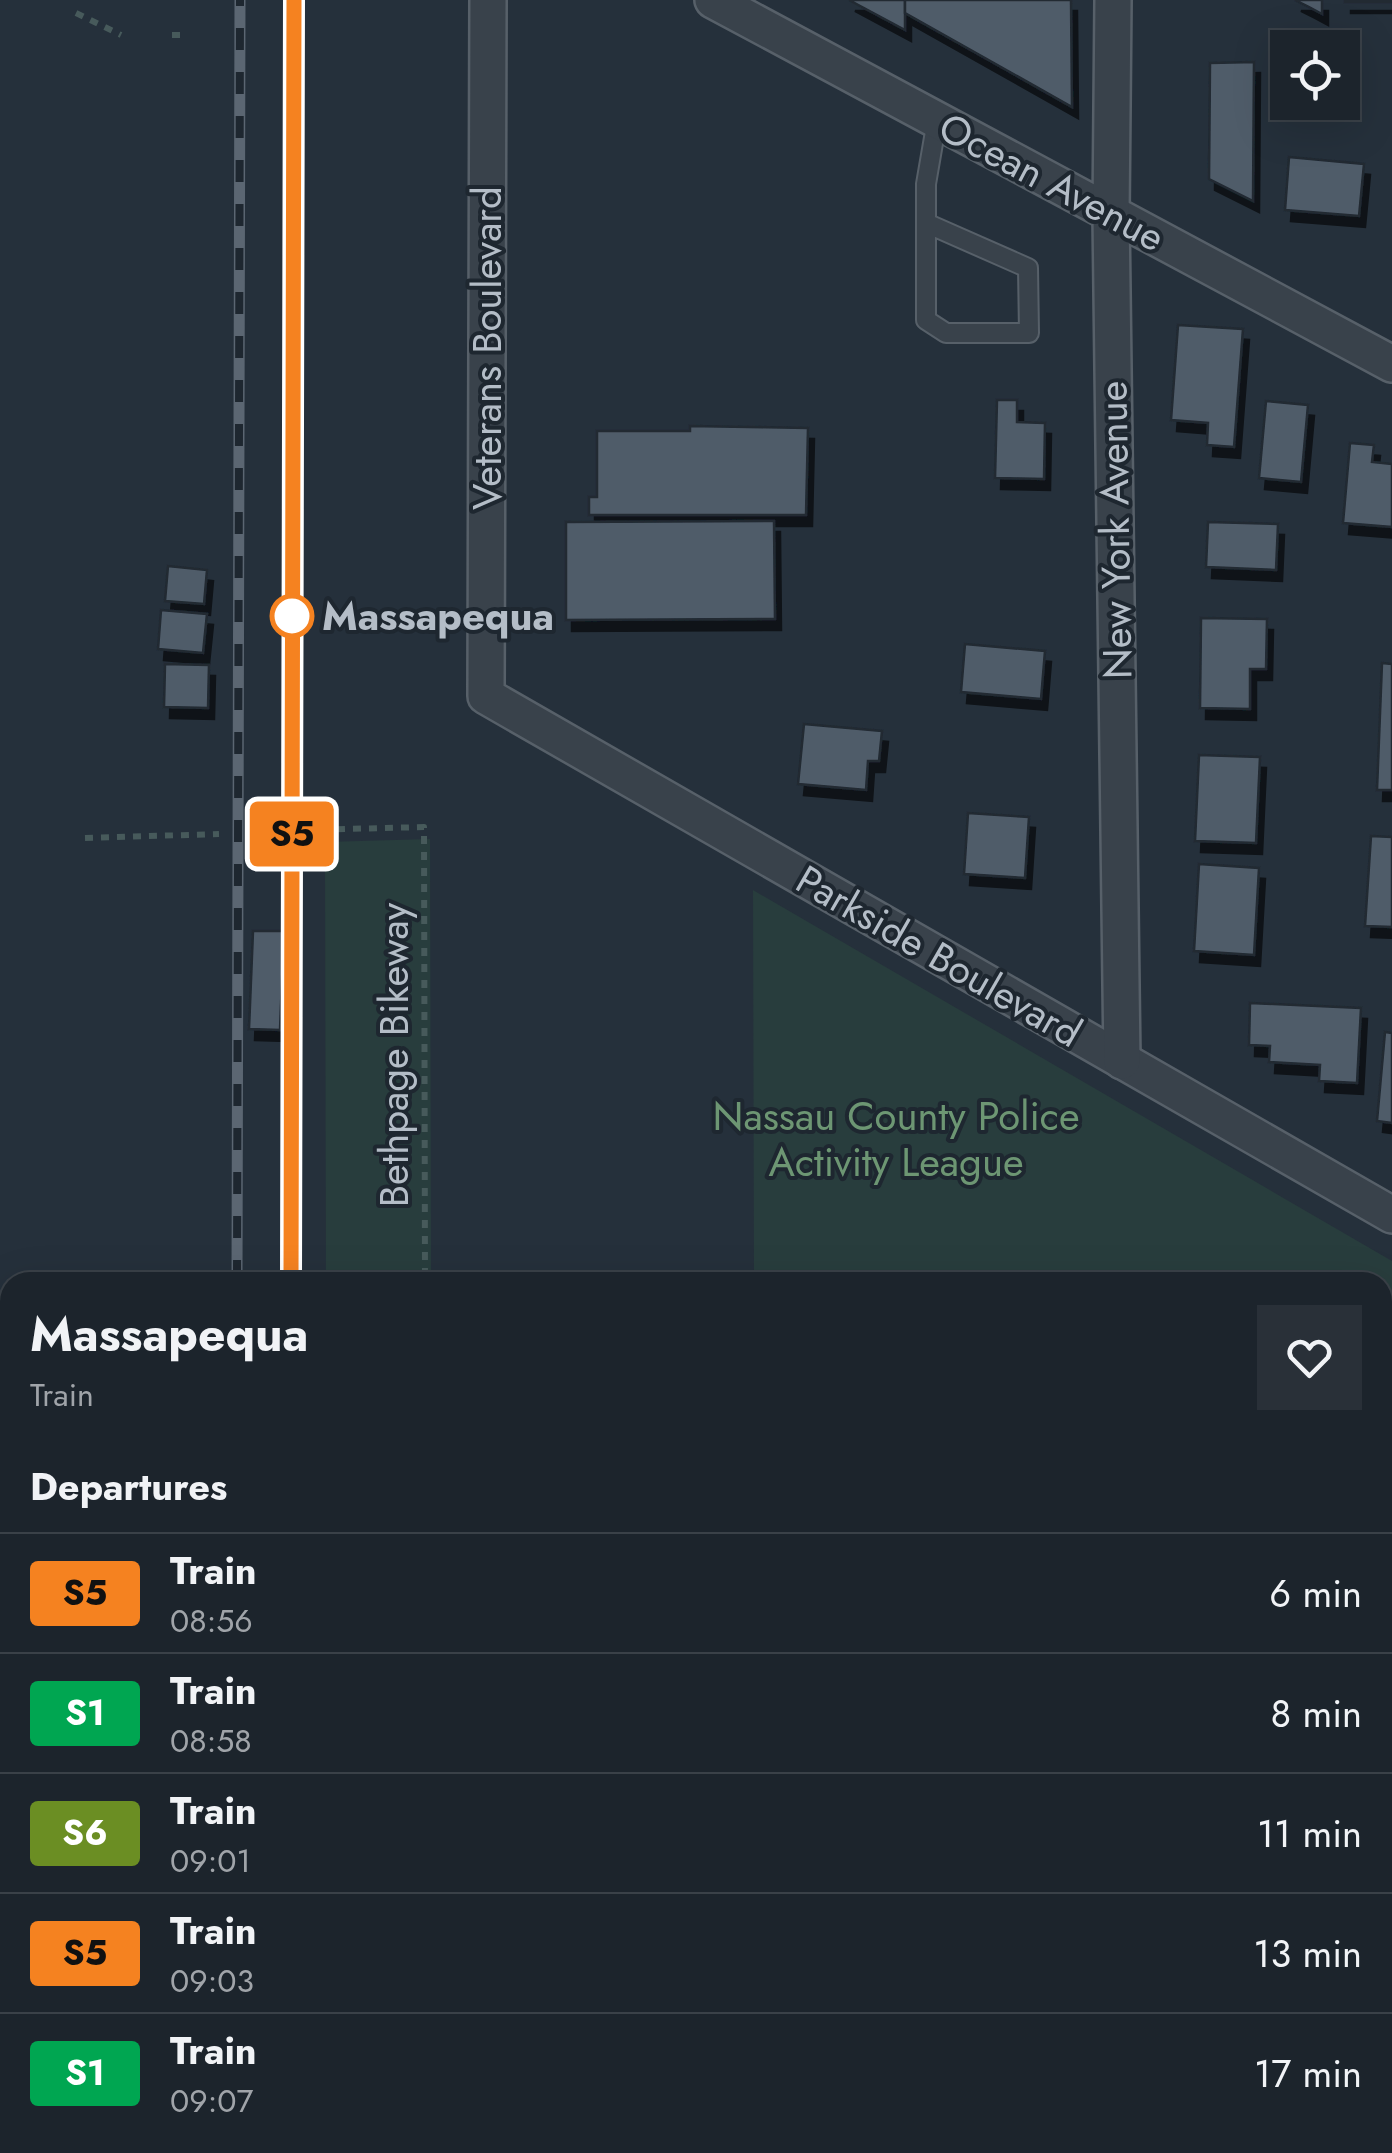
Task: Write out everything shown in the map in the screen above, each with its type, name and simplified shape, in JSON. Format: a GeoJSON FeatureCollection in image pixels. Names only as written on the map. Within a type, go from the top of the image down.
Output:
{"type":"FeatureCollection","features":[{"type":"Feature","properties":{"kind":"street","name":"Veterans Boulevard"},"geometry":{"type":"LineString","coordinates":[[486,696],[488,0]]}},
{"type":"Feature","properties":{"kind":"street","name":"Ocean Avenue"},"geometry":{"type":"LineString","coordinates":[[713,0],[1392,364]]}},
{"type":"Feature","properties":{"kind":"street","name":"New York Avenue"},"geometry":{"type":"LineString","coordinates":[[1113,0],[1111,214],[1122,1060]]}},
{"type":"Feature","properties":{"kind":"street","name":"Parkside Boulevard"},"geometry":{"type":"LineString","coordinates":[[486,696],[1392,1215]]}},
{"type":"Feature","properties":{"kind":"lane"},"geometry":{"type":"LineString","coordinates":[[926,223],[1028,268],[1029,332],[946,333],[926,320],[926,223],[926,184],[937,120]]}},
{"type":"Feature","properties":{"kind":"path"},"geometry":{"type":"LineString","coordinates":[[76,13],[121,36]]}},
{"type":"Feature","properties":{"kind":"path"},"geometry":{"type":"LineString","coordinates":[[172,34],[182,34]]}},
{"type":"Feature","properties":{"kind":"path","name":"Bethpage Bikeway"},"geometry":{"type":"LineString","coordinates":[[305,830],[424,827],[425,1272]]}},
{"type":"Feature","properties":{"kind":"path"},"geometry":{"type":"LineString","coordinates":[[84,838],[219,834]]}},
{"type":"Feature","properties":{"kind":"green space"},"geometry":{"type":"Polygon","coordinates":[[[430,839],[431,1272],[326,1272],[325,842],[430,839]]]}},
{"type":"Feature","properties":{"kind":"green space","name":"Nassau County Police Activity League"},"geometry":{"type":"Polygon","coordinates":[[[753,890],[1392,1261],[1392,1272],[754,1272],[753,890]]]}},
{"type":"Feature","properties":{"kind":"building"},"geometry":{"type":"Polygon","coordinates":[[[849,0],[905,0],[905,30],[849,0]]]}},
{"type":"Feature","properties":{"kind":"building"},"geometry":{"type":"Polygon","coordinates":[[[905,0],[1071,0],[1072,107],[905,13],[905,0]]]}},
{"type":"Feature","properties":{"kind":"building"},"geometry":{"type":"Polygon","coordinates":[[[1295,0],[1322,0],[1322,14],[1309,7],[1295,0]]]}},
{"type":"Feature","properties":{"kind":"building"},"geometry":{"type":"Polygon","coordinates":[[[1392,0],[1392,2],[1345,2],[1392,0]]]}},
{"type":"Feature","properties":{"kind":"building"},"geometry":{"type":"Polygon","coordinates":[[[1254,62],[1253,201],[1209,179],[1210,63],[1254,62]]]}},
{"type":"Feature","properties":{"kind":"building"},"geometry":{"type":"Polygon","coordinates":[[[1289,157],[1364,164],[1359,216],[1285,210],[1289,157]]]}},
{"type":"Feature","properties":{"kind":"building"},"geometry":{"type":"Polygon","coordinates":[[[1178,325],[1243,329],[1234,447],[1207,445],[1208,423],[1171,420],[1178,325]]]}},
{"type":"Feature","properties":{"kind":"building"},"geometry":{"type":"Polygon","coordinates":[[[997,400],[1017,400],[1017,422],[1045,423],[1044,479],[995,478],[997,400]]]}},
{"type":"Feature","properties":{"kind":"building"},"geometry":{"type":"Polygon","coordinates":[[[1266,401],[1308,405],[1301,482],[1259,478],[1266,401]]]}},
{"type":"Feature","properties":{"kind":"building"},"geometry":{"type":"Polygon","coordinates":[[[690,426],[808,428],[806,515],[589,515],[589,497],[597,497],[597,431],[690,431],[690,426]]]}},
{"type":"Feature","properties":{"kind":"building"},"geometry":{"type":"Polygon","coordinates":[[[1350,443],[1374,445],[1372,462],[1392,464],[1392,527],[1343,523],[1350,443]]]}},
{"type":"Feature","properties":{"kind":"building"},"geometry":{"type":"Polygon","coordinates":[[[774,521],[775,619],[566,620],[566,522],[774,521]]]}},
{"type":"Feature","properties":{"kind":"building"},"geometry":{"type":"Polygon","coordinates":[[[1208,522],[1278,524],[1276,570],[1206,567],[1208,522]]]}},
{"type":"Feature","properties":{"kind":"building"},"geometry":{"type":"Polygon","coordinates":[[[168,566],[207,570],[204,604],[165,601],[168,566]]]}},
{"type":"Feature","properties":{"kind":"building"},"geometry":{"type":"Polygon","coordinates":[[[161,610],[207,614],[203,653],[158,649],[161,610]]]}},
{"type":"Feature","properties":{"kind":"building"},"geometry":{"type":"Polygon","coordinates":[[[1201,618],[1267,619],[1266,669],[1250,669],[1250,709],[1200,708],[1201,618]]]}},
{"type":"Feature","properties":{"kind":"building"},"geometry":{"type":"Polygon","coordinates":[[[965,644],[1045,651],[1041,699],[961,692],[965,644]]]}},
{"type":"Feature","properties":{"kind":"building"},"geometry":{"type":"Polygon","coordinates":[[[1382,663],[1392,664],[1392,790],[1377,790],[1382,663]]]}},
{"type":"Feature","properties":{"kind":"building"},"geometry":{"type":"Polygon","coordinates":[[[165,664],[209,665],[208,708],[164,707],[165,664]]]}},
{"type":"Feature","properties":{"kind":"building"},"geometry":{"type":"Polygon","coordinates":[[[804,724],[882,731],[879,761],[868,761],[866,790],[798,784],[804,724]]]}},
{"type":"Feature","properties":{"kind":"building"},"geometry":{"type":"Polygon","coordinates":[[[1199,755],[1260,757],[1256,843],[1195,841],[1199,755]]]}},
{"type":"Feature","properties":{"kind":"building"},"geometry":{"type":"Polygon","coordinates":[[[968,813],[1029,817],[1025,878],[964,874],[968,813]]]}},
{"type":"Feature","properties":{"kind":"building"},"geometry":{"type":"Polygon","coordinates":[[[1371,836],[1392,837],[1392,927],[1365,926],[1371,836]]]}},
{"type":"Feature","properties":{"kind":"building"},"geometry":{"type":"Polygon","coordinates":[[[1199,864],[1259,868],[1254,955],[1194,951],[1199,864]]]}},
{"type":"Feature","properties":{"kind":"building"},"geometry":{"type":"Polygon","coordinates":[[[253,931],[284,931],[280,1030],[249,1029],[253,931]]]}},
{"type":"Feature","properties":{"kind":"building"},"geometry":{"type":"Polygon","coordinates":[[[1250,1003],[1361,1008],[1357,1083],[1319,1081],[1320,1065],[1269,1062],[1270,1046],[1249,1045],[1250,1003]]]}},
{"type":"Feature","properties":{"kind":"building"},"geometry":{"type":"Polygon","coordinates":[[[1385,1032],[1392,1033],[1392,1123],[1377,1121],[1385,1032]]]}},
{"type":"Feature","properties":{"kind":"railway"},"geometry":{"type":"LineString","coordinates":[[237,1272],[240,0]]}},
{"type":"Feature","properties":{"kind":"railway"},"geometry":{"type":"LineString","coordinates":[[291,1272],[294,0]]}},
{"type":"Feature","properties":{"kind":"train","name":"S5"},"geometry":{"type":"LineString","coordinates":[[291,1272],[294,0]]}},
{"type":"Feature","properties":{"kind":"place","name":"Massapequa"},"geometry":{"type":"Point","coordinates":[292,616]}}]}
